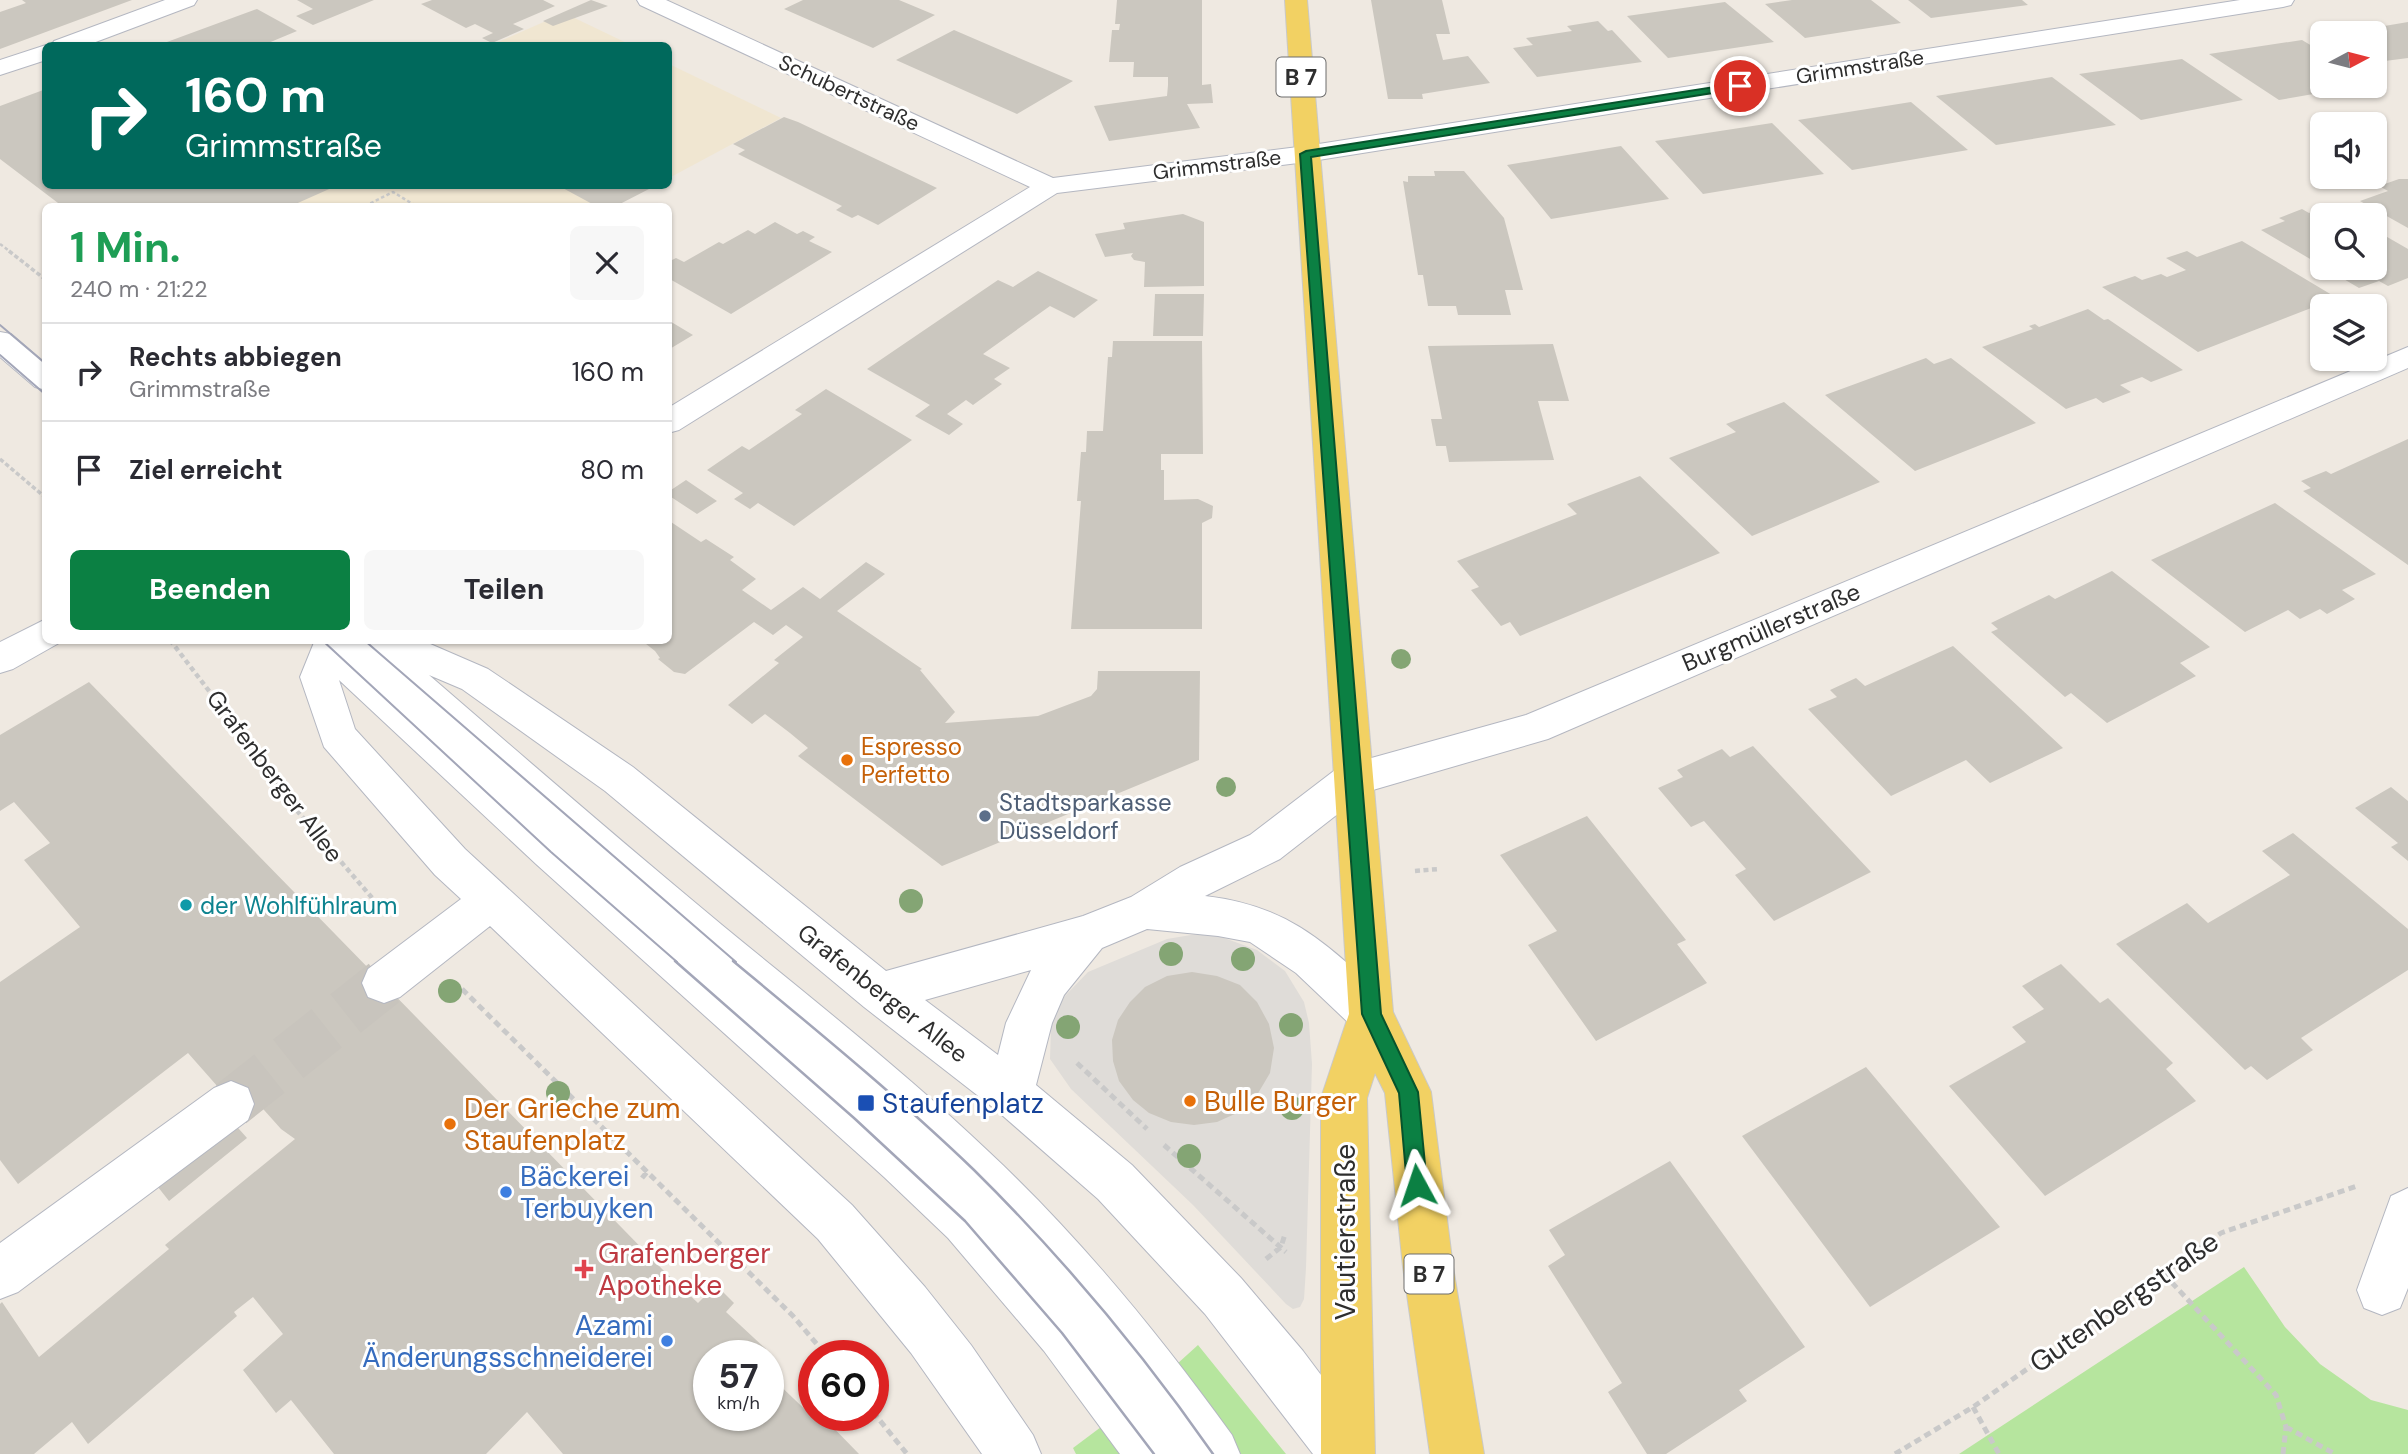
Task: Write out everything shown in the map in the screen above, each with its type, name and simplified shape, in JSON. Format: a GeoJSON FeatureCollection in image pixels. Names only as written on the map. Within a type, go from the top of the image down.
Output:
{"type":"FeatureCollection","features":[{"type":"Feature","properties":{"kind":"main road","name":"Vautierstraße"},"geometry":{"type":"LineString","coordinates":[[1296,0],[1371,1014],[1408,1092],[1421,1212],[1457,1454]]}},
{"type":"Feature","properties":{"kind":"main road","name":"Vautierstraße"},"geometry":{"type":"LineString","coordinates":[[1348,1454],[1344,1098],[1371,1014]]}},
{"type":"Feature","properties":{"kind":"street"},"geometry":{"type":"LineString","coordinates":[[73,42],[186,0]]}},
{"type":"Feature","properties":{"kind":"street","name":"Schubertstraße"},"geometry":{"type":"LineString","coordinates":[[649,0],[1050,186]]}},
{"type":"Feature","properties":{"kind":"street","name":"Grimmstraße"},"geometry":{"type":"LineString","coordinates":[[672,421],[1050,186],[1306,154],[2283,0]]}},
{"type":"Feature","properties":{"kind":"street"},"geometry":{"type":"LineString","coordinates":[[0,68],[42,53]]}},
{"type":"Feature","properties":{"kind":"street"},"geometry":{"type":"LineString","coordinates":[[0,341],[42,377]]}},
{"type":"Feature","properties":{"kind":"street","name":"Burgmüllerstraße"},"geometry":{"type":"LineString","coordinates":[[880,993],[1087,934],[1146,910],[1195,880],[1265,847],[1353,779],[1534,728],[2408,357]]}},
{"type":"Feature","properties":{"kind":"street"},"geometry":{"type":"LineString","coordinates":[[0,659],[42,635]]}},
{"type":"Feature","properties":{"kind":"street"},"geometry":{"type":"LineString","coordinates":[[331,644],[319,677],[338,736],[450,862],[835,1222],[892,1285],[974,1391],[1013,1454]]}},
{"type":"Feature","properties":{"kind":"street"},"geometry":{"type":"LineString","coordinates":[[341,644],[349,667],[551,852],[892,1151],[965,1221],[1062,1333],[1154,1454]]}},
{"type":"Feature","properties":{"kind":"street"},"geometry":{"type":"LineString","coordinates":[[364,644],[375,650],[579,830],[882,1086],[976,1173],[1042,1241],[1147,1362],[1213,1454]]}},
{"type":"Feature","properties":{"kind":"street","name":"Grafenberger Allee"},"geometry":{"type":"LineString","coordinates":[[392,644],[475,679],[619,779],[880,993],[1011,1093],[1115,1182],[1223,1296],[1348,1454]]}},
{"type":"Feature","properties":{"kind":"street"},"geometry":{"type":"LineString","coordinates":[[384,983],[490,901]]}},
{"type":"Feature","properties":{"kind":"street","name":"Burgmüllerstraße"},"geometry":{"type":"LineString","coordinates":[[1146,910],[1243,921],[1270,931],[1300,951],[1371,1014]]}},
{"type":"Feature","properties":{"kind":"street","name":"Burgmüllerstraße"},"geometry":{"type":"LineString","coordinates":[[1011,1093],[1028,1023],[1048,981],[1087,934]]}},
{"type":"Feature","properties":{"kind":"street"},"geometry":{"type":"LineString","coordinates":[[0,1274],[231,1104]]}},
{"type":"Feature","properties":{"kind":"street"},"geometry":{"type":"LineString","coordinates":[[2382,1290],[2408,1213]]}},
{"type":"Feature","properties":{"kind":"path"},"geometry":{"type":"LineString","coordinates":[[371,203],[393,192],[411,203]]}},
{"type":"Feature","properties":{"kind":"path"},"geometry":{"type":"LineString","coordinates":[[0,244],[42,277]]}},
{"type":"Feature","properties":{"kind":"path"},"geometry":{"type":"LineString","coordinates":[[0,459],[42,495]]}},
{"type":"Feature","properties":{"kind":"path","name":"Grafenberger Allee"},"geometry":{"type":"LineString","coordinates":[[173,644],[258,755],[280,791],[376,905],[644,1175],[793,1316],[813,1340]]}},
{"type":"Feature","properties":{"kind":"path"},"geometry":{"type":"LineString","coordinates":[[1415,871],[1439,869]]}},
{"type":"Feature","properties":{"kind":"path"},"geometry":{"type":"LineString","coordinates":[[1069,1057],[1098,1080],[1154,1136],[1281,1247]]}},
{"type":"Feature","properties":{"kind":"path","name":"Gutenbergstraße"},"geometry":{"type":"LineString","coordinates":[[1895,1454],[1973,1407],[2221,1233],[2371,1182]]}},
{"type":"Feature","properties":{"kind":"path"},"geometry":{"type":"LineString","coordinates":[[2164,1274],[2276,1395],[2286,1427],[2283,1454]]}},
{"type":"Feature","properties":{"kind":"path"},"geometry":{"type":"LineString","coordinates":[[1973,1407],[1999,1454]]}},
{"type":"Feature","properties":{"kind":"path"},"geometry":{"type":"LineString","coordinates":[[2286,1427],[2335,1454]]}},
{"type":"Feature","properties":{"kind":"path"},"geometry":{"type":"LineString","coordinates":[[888,1431],[907,1454]]}},
{"type":"Feature","properties":{"kind":"shaded area"},"geometry":{"type":"Polygon","coordinates":[[[564,13],[625,42],[498,42],[564,13]]]}},
{"type":"Feature","properties":{"kind":"shaded area"},"geometry":{"type":"Polygon","coordinates":[[[672,65],[781,118],[672,176],[672,65]]]}},
{"type":"Feature","properties":{"kind":"shaded area"},"geometry":{"type":"Polygon","coordinates":[[[160,189],[648,189],[619,203],[126,203],[160,189]]]}},
{"type":"Feature","properties":{"kind":"shaded area"},"geometry":{"type":"Polygon","coordinates":[[[1216,935],[1257,950],[1285,971],[1304,1002],[1309,1023],[1312,1064],[1306,1268],[1304,1299],[1300,1307],[1293,1309],[1193,1205],[1071,1089],[1050,1059],[1051,1028],[1056,1011],[1064,997],[1088,972],[1167,939],[1216,935]]]}},
{"type":"Feature","properties":{"kind":"green space"},"geometry":{"type":"Polygon","coordinates":[[[2244,1267],[2285,1327],[2320,1364],[2371,1400],[2408,1410],[2408,1454],[1959,1454],[2244,1267]]]}},
{"type":"Feature","properties":{"kind":"green space"},"geometry":{"type":"Polygon","coordinates":[[[1198,1345],[1286,1454],[1240,1454],[1177,1364],[1198,1345]]]}},
{"type":"Feature","properties":{"kind":"green space"},"geometry":{"type":"Polygon","coordinates":[[[1101,1427],[1121,1454],[1076,1454],[1073,1448],[1101,1427]]]}},
{"type":"Feature","properties":{"kind":"building"},"geometry":{"type":"Polygon","coordinates":[[[22,0],[132,0],[0,49],[0,12],[26,3],[22,0]]]}},
{"type":"Feature","properties":{"kind":"building"},"geometry":{"type":"Polygon","coordinates":[[[297,0],[374,0],[313,25],[296,16],[313,9],[297,0]]]}},
{"type":"Feature","properties":{"kind":"building"},"geometry":{"type":"Polygon","coordinates":[[[432,0],[543,0],[555,6],[513,24],[524,29],[490,42],[482,38],[493,33],[475,24],[466,28],[421,4],[432,0]]]}},
{"type":"Feature","properties":{"kind":"building"},"geometry":{"type":"Polygon","coordinates":[[[591,0],[608,6],[553,26],[543,21],[591,0]]]}},
{"type":"Feature","properties":{"kind":"building"},"geometry":{"type":"Polygon","coordinates":[[[803,0],[899,0],[935,15],[873,48],[784,9],[803,0]]]}},
{"type":"Feature","properties":{"kind":"building"},"geometry":{"type":"Polygon","coordinates":[[[1117,0],[1202,0],[1202,85],[1211,84],[1213,103],[1187,104],[1200,128],[1109,141],[1094,106],[1167,96],[1168,85],[1168,77],[1133,77],[1134,62],[1109,62],[1112,30],[1119,30],[1120,24],[1115,24],[1117,0]]]}},
{"type":"Feature","properties":{"kind":"building"},"geometry":{"type":"Polygon","coordinates":[[[1371,0],[1442,0],[1450,34],[1436,34],[1443,60],[1468,56],[1490,83],[1422,94],[1423,99],[1388,99],[1371,0]]]}},
{"type":"Feature","properties":{"kind":"building"},"geometry":{"type":"Polygon","coordinates":[[[1792,0],[1871,0],[1901,23],[1805,38],[1765,4],[1792,0]]]}},
{"type":"Feature","properties":{"kind":"building"},"geometry":{"type":"Polygon","coordinates":[[[1908,0],[2022,0],[2028,5],[1931,18],[1908,0]]]}},
{"type":"Feature","properties":{"kind":"building"},"geometry":{"type":"Polygon","coordinates":[[[1725,2],[1774,42],[1668,58],[1627,16],[1725,2]]]}},
{"type":"Feature","properties":{"kind":"building"},"geometry":{"type":"Polygon","coordinates":[[[257,9],[297,31],[271,42],[167,42],[257,9]]]}},
{"type":"Feature","properties":{"kind":"building"},"geometry":{"type":"Polygon","coordinates":[[[1598,21],[1608,31],[1612,30],[1642,62],[1537,77],[1513,48],[1533,45],[1526,38],[1572,31],[1567,26],[1598,21]]]}},
{"type":"Feature","properties":{"kind":"building"},"geometry":{"type":"Polygon","coordinates":[[[2408,22],[2408,58],[2387,61],[2387,26],[2408,22]]]}},
{"type":"Feature","properties":{"kind":"building"},"geometry":{"type":"Polygon","coordinates":[[[954,30],[1073,81],[1017,114],[896,60],[954,30]]]}},
{"type":"Feature","properties":{"kind":"building"},"geometry":{"type":"Polygon","coordinates":[[[2302,40],[2310,45],[2310,95],[2279,100],[2209,54],[2302,40]]]}},
{"type":"Feature","properties":{"kind":"building"},"geometry":{"type":"Polygon","coordinates":[[[2182,59],[2243,100],[2141,120],[2079,74],[2182,59]]]}},
{"type":"Feature","properties":{"kind":"building"},"geometry":{"type":"Polygon","coordinates":[[[2052,77],[2116,125],[1996,145],[1936,96],[2052,77]]]}},
{"type":"Feature","properties":{"kind":"building"},"geometry":{"type":"Polygon","coordinates":[[[42,90],[42,189],[329,189],[298,203],[58,203],[0,159],[0,106],[42,90]]]}},
{"type":"Feature","properties":{"kind":"building"},"geometry":{"type":"Polygon","coordinates":[[[1911,102],[1968,150],[1852,170],[1798,120],[1911,102]]]}},
{"type":"Feature","properties":{"kind":"building"},"geometry":{"type":"Polygon","coordinates":[[[784,117],[937,188],[878,225],[858,215],[852,218],[836,210],[842,206],[738,154],[745,150],[733,144],[784,117]]]}},
{"type":"Feature","properties":{"kind":"building"},"geometry":{"type":"Polygon","coordinates":[[[1772,123],[1824,174],[1703,194],[1655,141],[1772,123]]]}},
{"type":"Feature","properties":{"kind":"building"},"geometry":{"type":"Polygon","coordinates":[[[1621,146],[1669,199],[1551,219],[1507,165],[1621,146]]]}},
{"type":"Feature","properties":{"kind":"building"},"geometry":{"type":"Polygon","coordinates":[[[1434,171],[1464,171],[1504,218],[1523,290],[1505,290],[1511,315],[1458,315],[1456,306],[1428,306],[1423,275],[1418,275],[1403,181],[1408,182],[1408,176],[1435,176],[1434,171]]]}},
{"type":"Feature","properties":{"kind":"building"},"geometry":{"type":"Polygon","coordinates":[[[2408,179],[2408,228],[2387,216],[2387,203],[2360,201],[2388,191],[2384,189],[2387,189],[2387,183],[2408,179]]]}},
{"type":"Feature","properties":{"kind":"building"},"geometry":{"type":"Polygon","coordinates":[[[565,189],[649,189],[622,203],[590,203],[565,189]]]}},
{"type":"Feature","properties":{"kind":"building"},"geometry":{"type":"Polygon","coordinates":[[[2302,209],[2309,213],[2310,259],[2261,230],[2285,221],[2279,218],[2302,209]]]}},
{"type":"Feature","properties":{"kind":"building"},"geometry":{"type":"Polygon","coordinates":[[[1183,214],[1204,222],[1204,286],[1144,287],[1145,262],[1134,260],[1131,256],[1133,253],[1105,257],[1095,234],[1125,229],[1123,223],[1183,214]]]}},
{"type":"Feature","properties":{"kind":"building"},"geometry":{"type":"Polygon","coordinates":[[[775,222],[797,234],[803,231],[815,237],[809,241],[832,252],[731,314],[672,280],[672,260],[676,258],[684,262],[719,242],[723,244],[748,230],[755,234],[775,222]]]}},
{"type":"Feature","properties":{"kind":"building"},"geometry":{"type":"Polygon","coordinates":[[[2387,237],[2408,249],[2408,278],[2388,286],[2379,281],[2359,288],[2345,280],[2387,280],[2387,237]]]}},
{"type":"Feature","properties":{"kind":"building"},"geometry":{"type":"Polygon","coordinates":[[[2242,241],[2330,294],[2310,294],[2310,308],[2198,352],[2102,287],[2135,276],[2142,280],[2161,274],[2167,277],[2186,270],[2166,258],[2187,251],[2197,257],[2242,241]]]}},
{"type":"Feature","properties":{"kind":"building"},"geometry":{"type":"Polygon","coordinates":[[[1038,271],[1098,300],[1074,318],[1050,306],[983,354],[1010,368],[994,379],[1002,384],[973,405],[966,400],[947,414],[963,424],[949,435],[915,416],[930,405],[867,369],[998,280],[1013,287],[1038,271]]]}},
{"type":"Feature","properties":{"kind":"building"},"geometry":{"type":"Polygon","coordinates":[[[1155,294],[1204,294],[1203,336],[1153,336],[1155,294]]]}},
{"type":"Feature","properties":{"kind":"building"},"geometry":{"type":"Polygon","coordinates":[[[2088,309],[2104,320],[2108,319],[2183,370],[2151,382],[2142,377],[2120,385],[2131,392],[2103,403],[2096,398],[2066,409],[1982,347],[2033,329],[2029,326],[2035,324],[2039,327],[2088,309]]]}},
{"type":"Feature","properties":{"kind":"building"},"geometry":{"type":"Polygon","coordinates":[[[672,322],[693,335],[672,348],[672,322]]]}},
{"type":"Feature","properties":{"kind":"building"},"geometry":{"type":"Polygon","coordinates":[[[1113,341],[1202,341],[1203,454],[1161,454],[1161,470],[1164,470],[1164,500],[1198,499],[1213,506],[1212,518],[1202,523],[1202,629],[1071,629],[1081,501],[1077,501],[1081,452],[1086,452],[1087,431],[1103,431],[1108,357],[1112,357],[1113,341]]]}},
{"type":"Feature","properties":{"kind":"building"},"geometry":{"type":"Polygon","coordinates":[[[1553,344],[1569,401],[1538,401],[1554,460],[1449,462],[1446,446],[1436,446],[1431,419],[1442,419],[1428,346],[1553,344]]]}},
{"type":"Feature","properties":{"kind":"building"},"geometry":{"type":"Polygon","coordinates":[[[1926,358],[1934,364],[1951,358],[2036,423],[1915,471],[1825,395],[1926,358]]]}},
{"type":"Feature","properties":{"kind":"building"},"geometry":{"type":"Polygon","coordinates":[[[826,389],[912,440],[794,526],[758,503],[750,509],[734,499],[743,493],[707,470],[742,446],[749,450],[802,414],[795,410],[826,389]]]}},
{"type":"Feature","properties":{"kind":"building"},"geometry":{"type":"Polygon","coordinates":[[[1784,402],[1880,482],[1752,536],[1669,458],[1736,432],[1726,424],[1784,402]]]}},
{"type":"Feature","properties":{"kind":"building"},"geometry":{"type":"Polygon","coordinates":[[[2408,439],[2408,565],[2303,491],[2311,488],[2301,481],[2326,471],[2331,474],[2408,439]]]}},
{"type":"Feature","properties":{"kind":"building"},"geometry":{"type":"Polygon","coordinates":[[[1640,476],[1720,553],[1520,636],[1510,622],[1501,626],[1471,590],[1479,587],[1457,561],[1577,514],[1567,504],[1640,476]]]}},
{"type":"Feature","properties":{"kind":"building"},"geometry":{"type":"Polygon","coordinates":[[[686,480],[717,501],[697,514],[672,498],[672,489],[686,480]]]}},
{"type":"Feature","properties":{"kind":"building"},"geometry":{"type":"Polygon","coordinates":[[[2275,503],[2376,574],[2342,590],[2355,599],[2327,614],[2320,609],[2300,619],[2288,610],[2245,632],[2151,560],[2275,503]]]}},
{"type":"Feature","properties":{"kind":"building"},"geometry":{"type":"Polygon","coordinates":[[[672,523],[701,542],[706,539],[734,557],[730,560],[756,579],[742,590],[771,610],[803,587],[820,599],[866,562],[885,574],[837,611],[922,669],[920,670],[955,712],[945,723],[1038,716],[1091,696],[1097,689],[1098,671],[1200,671],[1199,760],[942,866],[798,756],[808,748],[765,714],[752,724],[728,705],[779,663],[774,660],[803,637],[786,625],[773,635],[754,622],[685,674],[674,672],[658,659],[660,658],[646,644],[672,644],[672,523]]]}},
{"type":"Feature","properties":{"kind":"building"},"geometry":{"type":"Polygon","coordinates":[[[2112,571],[2210,647],[2180,663],[2196,676],[2107,723],[2071,693],[2065,697],[1991,632],[1998,629],[1991,623],[2049,595],[2055,599],[2112,571]]]}},
{"type":"Feature","properties":{"kind":"building"},"geometry":{"type":"Polygon","coordinates":[[[1953,646],[2063,748],[1990,783],[1966,760],[1891,796],[1808,709],[1837,697],[1830,690],[1856,678],[1865,686],[1953,646]]]}},
{"type":"Feature","properties":{"kind":"building"},"geometry":{"type":"Polygon","coordinates":[[[89,682],[665,1272],[698,1303],[716,1285],[734,1303],[726,1312],[756,1340],[693,1340],[693,1431],[784,1431],[784,1389],[798,1403],[798,1431],[837,1431],[859,1454],[563,1454],[527,1412],[486,1454],[334,1454],[291,1400],[276,1413],[243,1370],[283,1334],[253,1297],[234,1312],[237,1316],[88,1444],[72,1422],[34,1454],[0,1454],[0,1304],[2,1302],[39,1357],[169,1249],[165,1245],[295,1139],[281,1129],[256,1101],[241,1113],[188,1053],[18,1184],[0,1160],[0,982],[80,927],[24,860],[50,843],[14,802],[0,811],[0,735],[89,682]]]}},
{"type":"Feature","properties":{"kind":"building"},"geometry":{"type":"Polygon","coordinates":[[[1753,746],[1871,872],[1774,921],[1735,875],[1746,869],[1704,821],[1691,827],[1658,788],[1683,777],[1677,770],[1722,749],[1730,757],[1753,746]]]}},
{"type":"Feature","properties":{"kind":"building"},"geometry":{"type":"Polygon","coordinates":[[[2391,787],[2408,801],[2408,861],[2391,847],[2398,843],[2355,808],[2391,787]]]}},
{"type":"Feature","properties":{"kind":"building"},"geometry":{"type":"Polygon","coordinates":[[[1587,816],[1686,940],[1677,944],[1707,983],[1596,1041],[1528,945],[1557,931],[1500,855],[1587,816]]]}},
{"type":"Feature","properties":{"kind":"building"},"geometry":{"type":"Polygon","coordinates":[[[2293,833],[2408,929],[2408,970],[2301,1038],[2313,1050],[2267,1080],[2251,1066],[2245,1070],[2116,944],[2187,903],[2208,923],[2290,875],[2262,851],[2293,833]]]}},
{"type":"Feature","properties":{"kind":"building"},"geometry":{"type":"Polygon","coordinates":[[[2061,964],[2100,1003],[2108,998],[2173,1063],[2166,1069],[2196,1101],[2045,1196],[1949,1086],[2026,1042],[2012,1027],[2044,1009],[2022,986],[2061,964]]]}},
{"type":"Feature","properties":{"kind":"building"},"geometry":{"type":"Polygon","coordinates":[[[1192,972],[1217,976],[1240,985],[1257,1002],[1269,1024],[1274,1048],[1270,1073],[1257,1095],[1237,1113],[1217,1122],[1194,1125],[1171,1122],[1149,1113],[1133,1100],[1119,1081],[1113,1061],[1112,1040],[1118,1020],[1130,1002],[1145,987],[1167,976],[1192,972]]]}},
{"type":"Feature","properties":{"kind":"building"},"geometry":{"type":"Polygon","coordinates":[[[1866,1067],[2000,1227],[1870,1307],[1742,1136],[1866,1067]]]}},
{"type":"Feature","properties":{"kind":"building"},"geometry":{"type":"Polygon","coordinates":[[[231,1120],[247,1138],[169,1201],[154,1182],[231,1120]]]}},
{"type":"Feature","properties":{"kind":"building"},"geometry":{"type":"Polygon","coordinates":[[[1670,1161],[1805,1347],[1739,1390],[1747,1401],[1666,1454],[1647,1454],[1608,1392],[1622,1383],[1548,1266],[1565,1255],[1549,1230],[1670,1161]]]}},
{"type":"Feature","properties":{"kind":"tunnel"},"geometry":{"type":"LineString","coordinates":[[231,1104],[384,983]]}},
{"type":"Feature","properties":{"kind":"tram line"},"geometry":{"type":"LineString","coordinates":[[0,325],[42,361]]}},
{"type":"Feature","properties":{"kind":"tram line"},"geometry":{"type":"LineString","coordinates":[[0,355],[42,392]]}},
{"type":"Feature","properties":{"kind":"tram line"},"geometry":{"type":"LineString","coordinates":[[326,644],[551,852],[677,962]]}},
{"type":"Feature","properties":{"kind":"tram line"},"geometry":{"type":"LineString","coordinates":[[369,644],[736,962]]}},
{"type":"Feature","properties":{"kind":"tram line"},"geometry":{"type":"LineString","coordinates":[[675,961],[854,1118],[965,1221],[1062,1333],[1154,1454]]}},
{"type":"Feature","properties":{"kind":"tram line"},"geometry":{"type":"LineString","coordinates":[[733,961],[855,1063],[1007,1203],[1100,1306],[1213,1454]]}},
{"type":"Feature","properties":{"kind":"place","name":"Espresso Perfetto"},"geometry":{"type":"Point","coordinates":[847,760]}},
{"type":"Feature","properties":{"kind":"place","name":"Stadtsparkasse Düsseldorf"},"geometry":{"type":"Point","coordinates":[985,816]}},
{"type":"Feature","properties":{"kind":"place","name":"der Wohlfühlraum"},"geometry":{"type":"Point","coordinates":[186,905]}},
{"type":"Feature","properties":{"kind":"place","name":"Bulle Burger"},"geometry":{"type":"Point","coordinates":[1190,1101]}},
{"type":"Feature","properties":{"kind":"place","name":"Staufenplatz"},"geometry":{"type":"Point","coordinates":[866,1103]}},
{"type":"Feature","properties":{"kind":"place","name":"Der Grieche zum Staufenplatz"},"geometry":{"type":"Point","coordinates":[450,1124]}},
{"type":"Feature","properties":{"kind":"place","name":"Bäckerei Terbuyken"},"geometry":{"type":"Point","coordinates":[506,1192]}},
{"type":"Feature","properties":{"kind":"place","name":"Grafenberger Apotheke"},"geometry":{"type":"Point","coordinates":[584,1269]}},
{"type":"Feature","properties":{"kind":"place","name":"Azami Änderungsschneiderei"},"geometry":{"type":"Point","coordinates":[667,1341]}},
{"type":"Feature","properties":{"kind":"route"},"geometry":{"type":"LineString","coordinates":[[1417,1185],[1408,1092],[1371,1014],[1306,154],[1740,86]]}}]}
